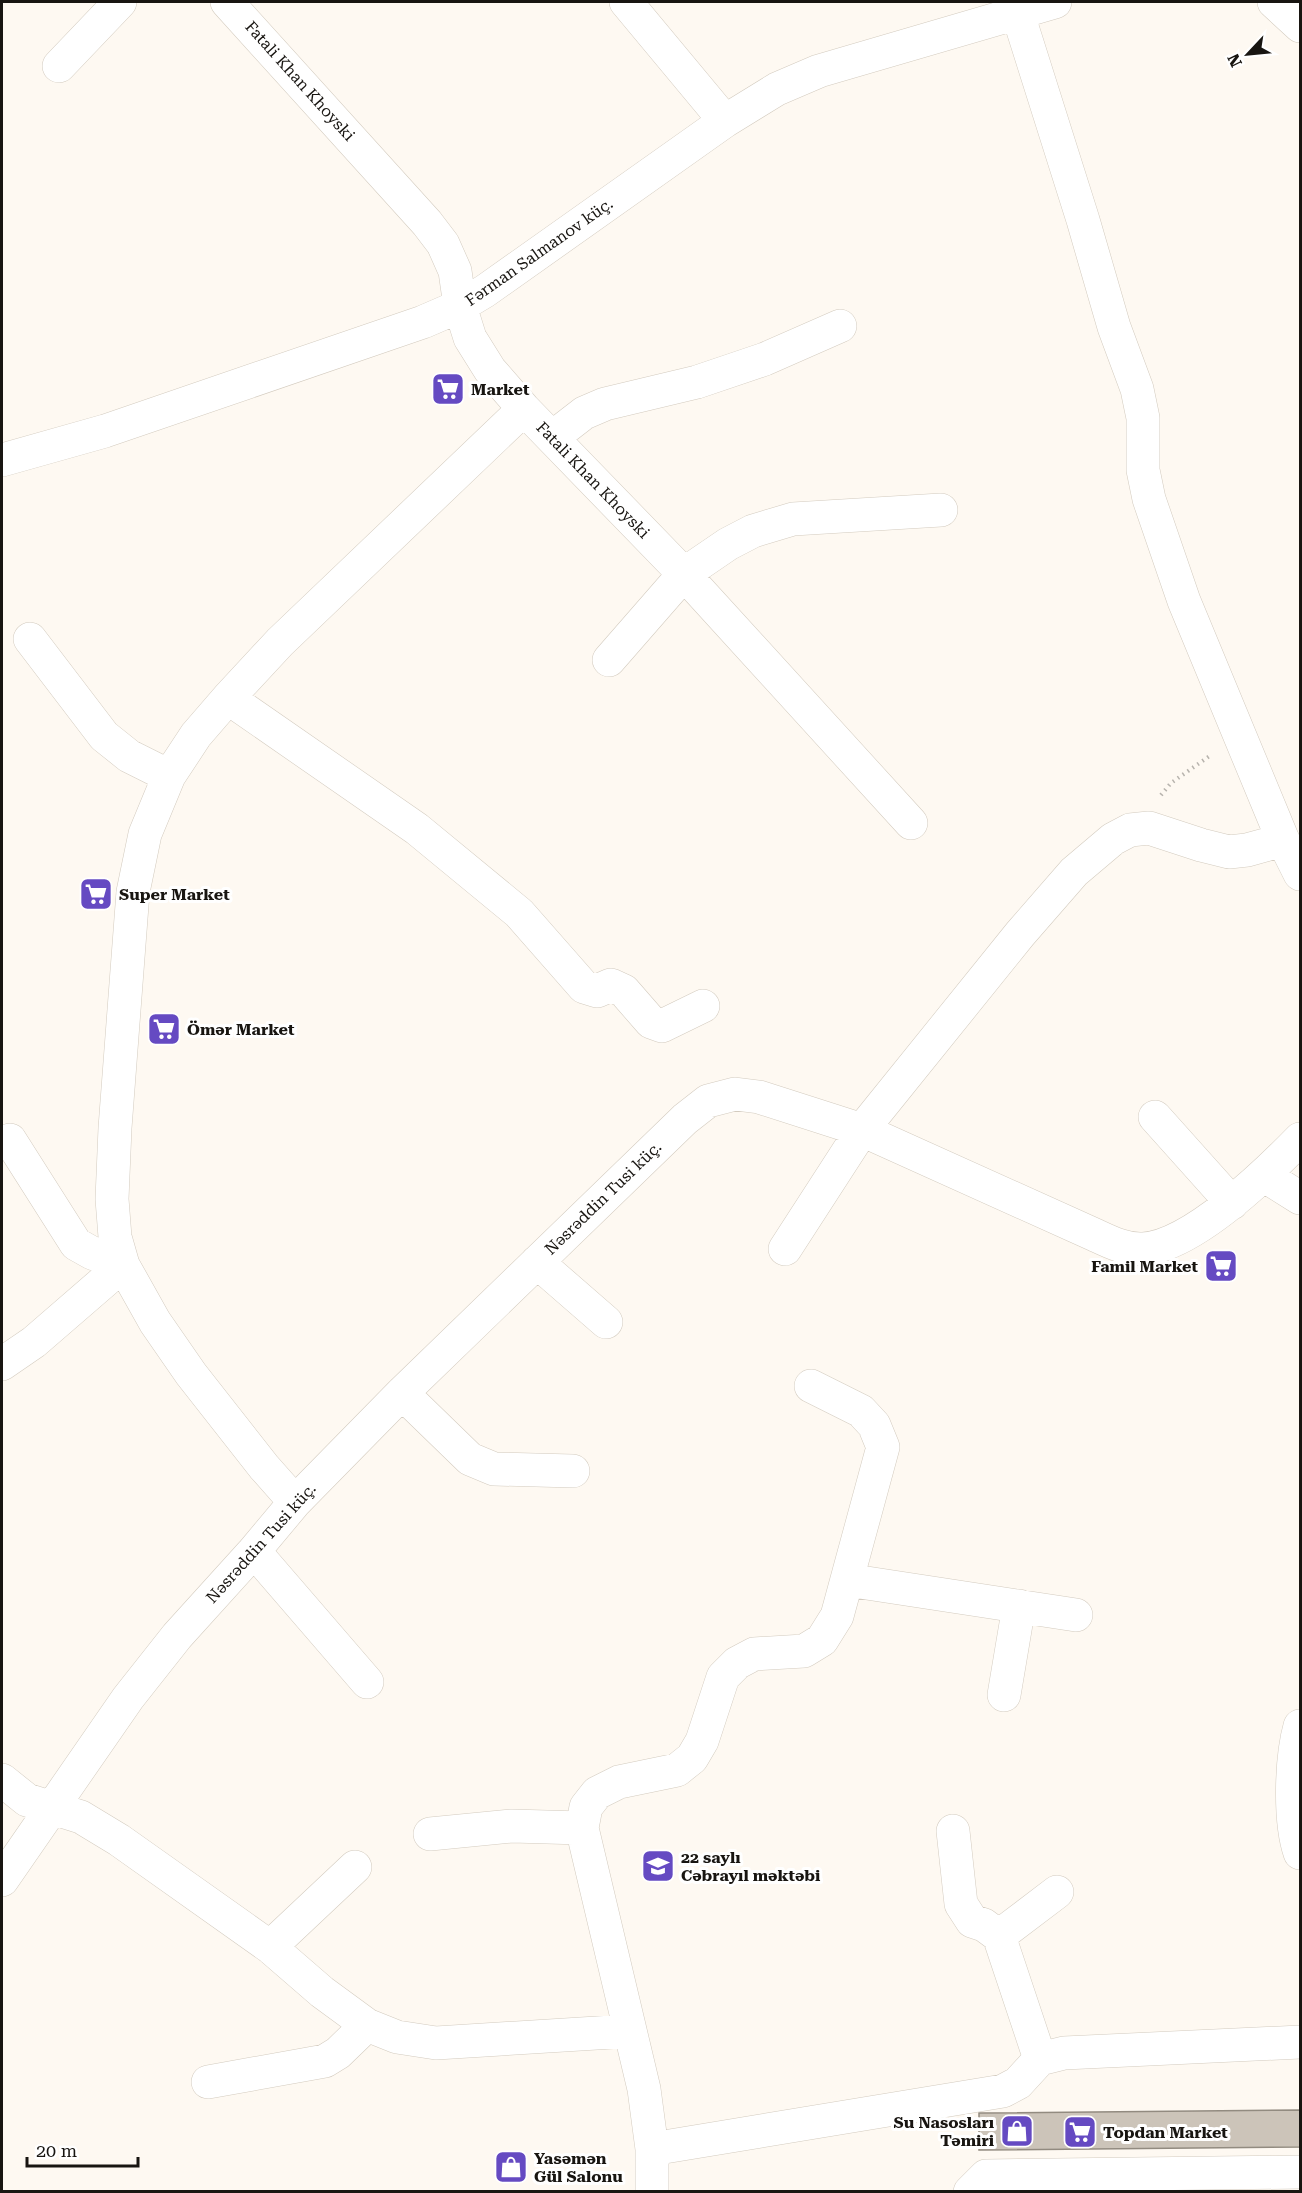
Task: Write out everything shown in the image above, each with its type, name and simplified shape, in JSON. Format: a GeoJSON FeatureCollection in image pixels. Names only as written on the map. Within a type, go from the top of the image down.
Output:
{"type":"FeatureCollection","features":[{"type":"Feature","properties":{"kind":"street"},"geometry":{"type":"LineString","coordinates":[[59,66],[120,2]]}},
{"type":"Feature","properties":{"kind":"street","name":"Fatali Khan Khoyski"},"geometry":{"type":"LineString","coordinates":[[227,2],[427,223],[443,244],[454,272],[460,306],[470,338],[490,370],[524,409],[684,574],[911,823]]}},
{"type":"Feature","properties":{"kind":"street"},"geometry":{"type":"LineString","coordinates":[[626,2],[725,121]]}},
{"type":"Feature","properties":{"kind":"street","name":"Fərman Salmanov küç."},"geometry":{"type":"LineString","coordinates":[[2,460],[105,431],[423,322],[460,306],[485,291],[725,121],[777,89],[819,71],[1052,2]]}},
{"type":"Feature","properties":{"kind":"street"},"geometry":{"type":"LineString","coordinates":[[1274,2],[1300,27]]}},
{"type":"Feature","properties":{"kind":"street"},"geometry":{"type":"LineString","coordinates":[[1017,11],[1114,327],[1137,389],[1143,418],[1143,470],[1149,499],[1184,601],[1283,840],[1300,874]]}},
{"type":"Feature","properties":{"kind":"street"},"geometry":{"type":"LineString","coordinates":[[553,437],[584,413],[605,404],[697,382],[765,359],[840,326]]}},
{"type":"Feature","properties":{"kind":"street"},"geometry":{"type":"LineString","coordinates":[[295,1502],[264,1467],[191,1374],[155,1322],[123,1264],[115,1237],[112,1199],[132,892],[145,834],[169,776],[196,735],[280,642],[524,409]]}},
{"type":"Feature","properties":{"kind":"street"},"geometry":{"type":"LineString","coordinates":[[609,660],[684,574],[728,544],[753,531],[793,519],[941,510]]}},
{"type":"Feature","properties":{"kind":"street"},"geometry":{"type":"LineString","coordinates":[[30,639],[104,736],[129,756],[169,776]]}},
{"type":"Feature","properties":{"kind":"street"},"geometry":{"type":"LineString","coordinates":[[228,698],[417,830],[519,914],[584,987],[597,991],[611,985],[624,991],[651,1022],[662,1026],[703,1006]]}},
{"type":"Feature","properties":{"kind":"street"},"geometry":{"type":"LineString","coordinates":[[785,1249],[862,1130],[1020,934],[1074,872],[1113,839],[1130,830],[1149,828],[1229,852],[1247,850],[1283,840]]}},
{"type":"Feature","properties":{"kind":"street","name":"Nəsrəddin Tusi küç."},"geometry":{"type":"LineString","coordinates":[[2,1880],[128,1698],[163,1653],[295,1502],[402,1393],[685,1119],[708,1101],[735,1094],[759,1097],[862,1130],[1121,1246],[1142,1249],[1160,1246],[1184,1235],[1232,1203],[1265,1176],[1300,1139]]}},
{"type":"Feature","properties":{"kind":"street"},"geometry":{"type":"LineString","coordinates":[[1155,1117],[1232,1203]]}},
{"type":"Feature","properties":{"kind":"street"},"geometry":{"type":"LineString","coordinates":[[10,1140],[76,1244],[92,1253],[123,1264]]}},
{"type":"Feature","properties":{"kind":"street"},"geometry":{"type":"LineString","coordinates":[[1265,1176],[1300,1198]]}},
{"type":"Feature","properties":{"kind":"street"},"geometry":{"type":"LineString","coordinates":[[537,1262],[606,1322]]}},
{"type":"Feature","properties":{"kind":"street"},"geometry":{"type":"LineString","coordinates":[[2,1364],[34,1342],[123,1264]]}},
{"type":"Feature","properties":{"kind":"street"},"geometry":{"type":"LineString","coordinates":[[652,2192],[652,2149],[644,2089],[582,1828],[586,1807],[597,1793],[619,1782],[677,1770],[692,1758],[702,1741],[723,1677],[737,1663],[754,1654],[804,1651],[822,1640],[837,1616],[883,1447],[874,1425],[861,1411],[811,1386]]}},
{"type":"Feature","properties":{"kind":"street"},"geometry":{"type":"LineString","coordinates":[[402,1393],[471,1459],[494,1469],[573,1471]]}},
{"type":"Feature","properties":{"kind":"street"},"geometry":{"type":"LineString","coordinates":[[254,1551],[367,1682]]}},
{"type":"Feature","properties":{"kind":"street"},"geometry":{"type":"LineString","coordinates":[[847,1580],[1076,1615]]}},
{"type":"Feature","properties":{"kind":"street"},"geometry":{"type":"LineString","coordinates":[[1004,1695],[1019,1606]]}},
{"type":"Feature","properties":{"kind":"street"},"geometry":{"type":"LineString","coordinates":[[1300,1726],[1293,1793],[1297,1843],[1300,1852]]}},
{"type":"Feature","properties":{"kind":"street"},"geometry":{"type":"LineString","coordinates":[[2,1780],[27,1800],[81,1817],[120,1840],[270,1947],[322,1992],[367,2025],[397,2037],[436,2043],[629,2031]]}},
{"type":"Feature","properties":{"kind":"street"},"geometry":{"type":"LineString","coordinates":[[430,1833],[512,1826],[582,1828]]}},
{"type":"Feature","properties":{"kind":"street"},"geometry":{"type":"LineString","coordinates":[[953,1831],[961,1904],[972,1921],[984,1925],[999,1935],[1040,2059]]}},
{"type":"Feature","properties":{"kind":"street"},"geometry":{"type":"LineString","coordinates":[[270,1947],[356,1867]]}},
{"type":"Feature","properties":{"kind":"street"},"geometry":{"type":"LineString","coordinates":[[999,1935],[1057,1892]]}},
{"type":"Feature","properties":{"kind":"street"},"geometry":{"type":"LineString","coordinates":[[208,2082],[325,2061],[338,2053],[367,2025]]}},
{"type":"Feature","properties":{"kind":"street"},"geometry":{"type":"LineString","coordinates":[[652,2149],[1003,2091],[1018,2083],[1040,2059],[1064,2053],[1300,2042]]}},
{"type":"Feature","properties":{"kind":"street"},"geometry":{"type":"LineString","coordinates":[[970,2192],[986,2176],[1300,2172]]}},
{"type":"Feature","properties":{"kind":"path"},"geometry":{"type":"LineString","coordinates":[[1130,830],[1171,783],[1204,759],[1241,739]]}},
{"type":"Feature","properties":{"kind":"building"},"geometry":{"type":"Polygon","coordinates":[[[1300,2110],[1300,2147],[979,2150],[979,2113],[1300,2110]]]}},
{"type":"Feature","properties":{"kind":"place","name":"Market"},"geometry":{"type":"Point","coordinates":[448,389]}},
{"type":"Feature","properties":{"kind":"place","name":"Super Market"},"geometry":{"type":"Point","coordinates":[96,894]}},
{"type":"Feature","properties":{"kind":"place","name":"Ömər Market"},"geometry":{"type":"Point","coordinates":[164,1029]}},
{"type":"Feature","properties":{"kind":"place","name":"Famil Market"},"geometry":{"type":"Point","coordinates":[1221,1266]}},
{"type":"Feature","properties":{"kind":"place","name":"22 saylı Cəbrayıl məktəbi"},"geometry":{"type":"Point","coordinates":[658,1866]}},
{"type":"Feature","properties":{"kind":"place","name":"Su Nasosları Təmiri"},"geometry":{"type":"Point","coordinates":[1017,2131]}},
{"type":"Feature","properties":{"kind":"place","name":"Topdan Market"},"geometry":{"type":"Point","coordinates":[1080,2132]}},
{"type":"Feature","properties":{"kind":"place","name":"Yasəmən Gül Salonu"},"geometry":{"type":"Point","coordinates":[511,2167]}}]}
